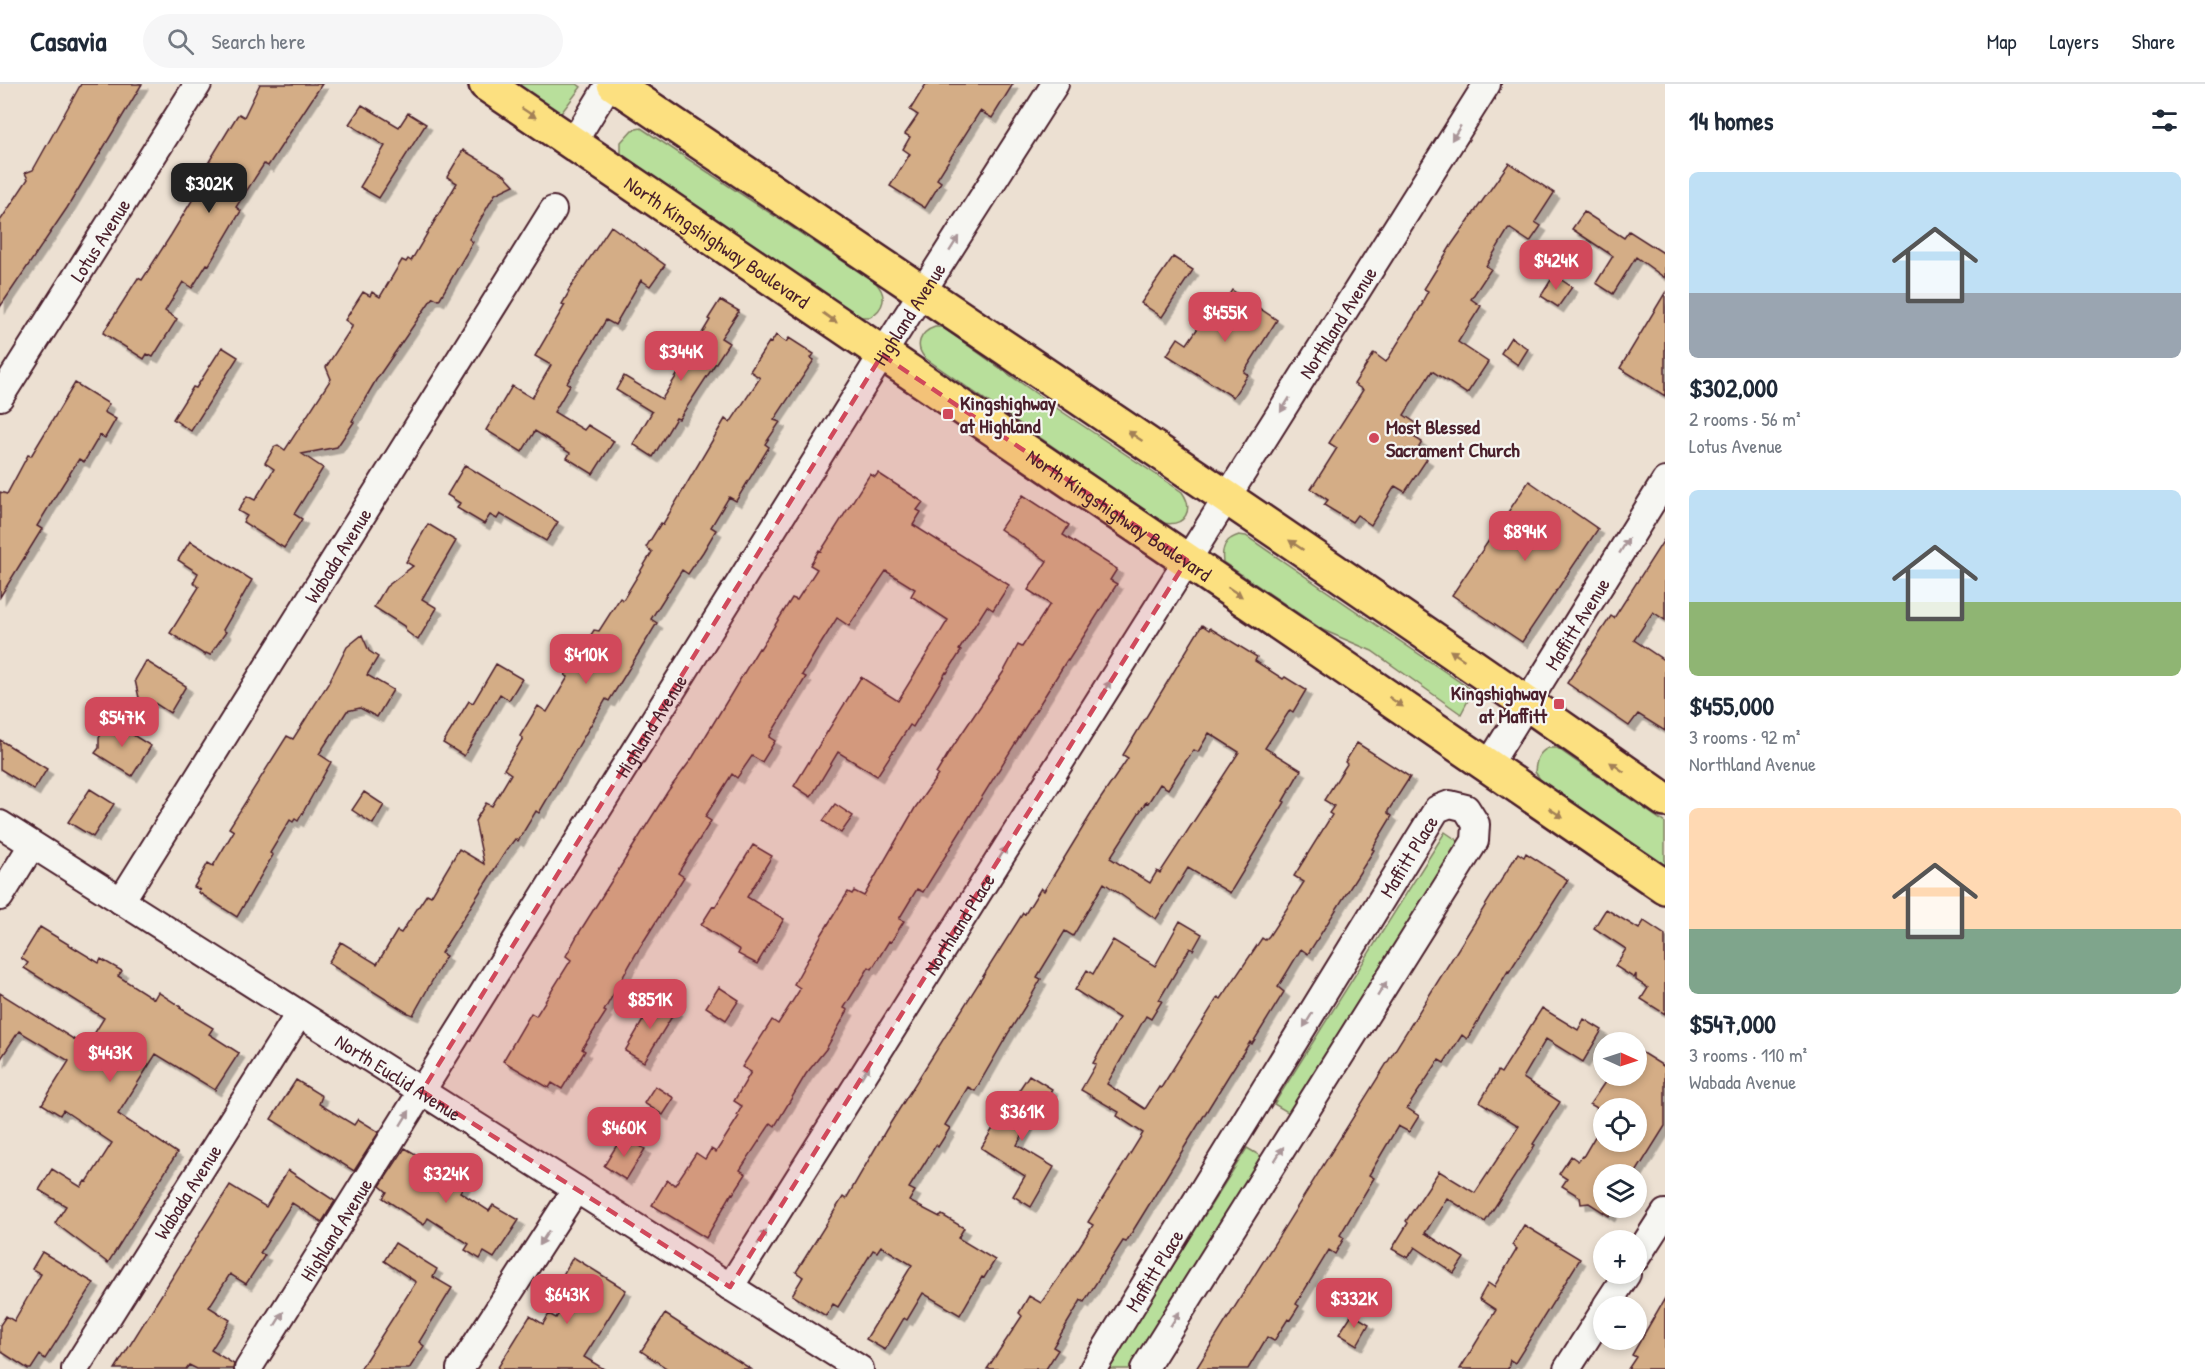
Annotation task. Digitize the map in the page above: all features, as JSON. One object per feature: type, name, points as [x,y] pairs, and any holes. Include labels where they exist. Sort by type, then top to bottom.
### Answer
[{"type":"main road","name":"North Kingshighway Boulevard","points":[[486,84],[1665,887]]},
{"type":"main road","points":[[614,84],[1226,497],[1665,800]]},
{"type":"street","name":"Lotus Avenue","points":[[0,397],[198,84]]},
{"type":"street","points":[[573,143],[609,84]]},
{"type":"street","name":"Highland Avenue","points":[[248,1369],[882,355],[1055,84]]},
{"type":"street","name":"Northland Avenue","points":[[1187,560],[1487,84]]},
{"type":"street","name":"Wabada Avenue","points":[[121,901],[553,210]]},
{"type":"street","name":"Maffitt Avenue","points":[[1488,766],[1665,481]]},
{"type":"street","name":"Northland Place","points":[[730,1287],[1187,560]]},
{"type":"street","name":"Maffitt Place","points":[[1093,1369],[1437,809],[1450,804],[1466,808],[1476,824],[1475,841],[1144,1369]]},
{"type":"street","name":"North Euclid Avenue","points":[[0,824],[730,1287],[828,1361],[860,1369]]},
{"type":"street","points":[[0,897],[32,845]]},
{"type":"street","name":"Wabada Avenue","points":[[75,1369],[299,1014]]},
{"type":"street","points":[[460,1369],[576,1189]]},
{"type":"street","points":[[1647,1241],[1665,1213]]},
{"type":"street","points":[[1567,1369],[1593,1328]]},
{"type":"highlighted area","points":[[882,355],[1187,560],[730,1287],[422,1091]]},
{"type":"green space","points":[[512,84],[577,84],[581,87],[559,116]]},
{"type":"green space","points":[[641,128],[876,283],[883,297],[879,310],[870,317],[860,317],[626,160],[621,153],[621,142],[632,130]]},
{"type":"green space","points":[[935,327],[942,327],[1055,407],[1182,492],[1186,498],[1186,515],[1177,522],[1163,523],[925,358],[920,349],[920,340],[926,332]]},
{"type":"green space","points":[[1239,535],[1246,536],[1473,691],[1461,714],[1372,651],[1323,630],[1223,562],[1225,545],[1230,539]]},
{"type":"green space","points":[[1548,748],[1557,748],[1665,823],[1665,866],[1540,779],[1535,772],[1537,760]]},
{"type":"green space","points":[[1445,832],[1461,843],[1291,1114],[1274,1104]]},
{"type":"green space","points":[[1247,1148],[1264,1158],[1132,1369],[1108,1369]]},
{"type":"building","points":[[81,84],[142,84],[67,208],[0,307],[0,221],[28,179],[25,173],[33,170]]},
{"type":"building","points":[[260,84],[322,84],[268,166],[264,164],[236,207],[241,211],[209,265],[207,264],[192,288],[183,282],[165,311],[177,319],[153,357],[147,354],[144,359],[103,333],[138,278],[142,280],[171,235],[196,194],[191,191],[237,116],[239,114],[244,117]]},
{"type":"building","points":[[926,84],[1013,84],[992,118],[980,111],[937,179],[941,182],[925,208],[890,186],[910,154],[903,149],[910,137],[905,134],[918,115],[910,110]]},
{"type":"building","points":[[362,105],[399,127],[408,113],[426,124],[379,198],[360,187],[385,146],[349,124]]},
{"type":"building","points":[[463,150],[505,175],[514,185],[495,194],[469,239],[473,242],[439,300],[433,297],[376,380],[352,421],[354,422],[337,447],[302,454],[323,468],[294,514],[302,519],[284,548],[243,522],[247,516],[238,511],[247,496],[255,500],[274,469],[265,463],[275,446],[278,445],[285,450],[331,379],[326,367],[352,327],[345,320],[363,292],[370,296],[372,292],[380,297],[402,260],[411,261],[457,183],[447,177]]},
{"type":"building","points":[[1509,163],[1554,193],[1535,222],[1541,226],[1530,242],[1509,228],[1486,266],[1491,269],[1471,299],[1481,306],[1458,342],[1488,362],[1467,394],[1432,371],[1404,415],[1416,423],[1409,434],[1422,442],[1416,452],[1427,459],[1405,492],[1395,486],[1371,525],[1357,515],[1352,522],[1324,505],[1328,500],[1311,489],[1337,448],[1329,443],[1363,390],[1354,384],[1374,353],[1386,362],[1423,303],[1428,291],[1424,289],[1452,244]]},
{"type":"building","points":[[1584,212],[1624,238],[1629,231],[1665,254],[1665,278],[1636,257],[1613,294],[1596,283],[1613,256],[1572,229]]},
{"type":"building","points":[[611,226],[665,265],[650,286],[641,280],[615,325],[606,320],[567,383],[570,385],[554,412],[584,430],[588,425],[614,441],[593,474],[567,458],[570,453],[535,431],[522,452],[486,430],[512,386],[532,398],[551,365],[535,356],[565,305],[562,304],[568,291]]},
{"type":"building","points":[[1173,257],[1193,270],[1162,317],[1141,303]]},
{"type":"building","points":[[1554,275],[1572,287],[1558,307],[1541,296]]},
{"type":"building","points":[[1232,290],[1277,320],[1244,372],[1248,375],[1233,397],[1167,355],[1178,338],[1187,344],[1219,297],[1225,301]]},
{"type":"building","points":[[1665,293],[1665,396],[1620,368]]},
{"type":"building","points":[[720,300],[739,311],[721,338],[729,343],[679,419],[676,418],[653,457],[633,444],[652,412],[616,390],[624,376],[662,399],[694,348]]},
{"type":"building","points":[[776,335],[786,342],[789,338],[814,354],[811,358],[814,360],[774,420],[780,422],[765,444],[769,447],[736,501],[729,497],[711,527],[716,530],[703,552],[688,574],[682,570],[651,619],[657,623],[609,701],[606,699],[539,813],[536,811],[518,841],[515,839],[506,851],[441,953],[446,956],[413,1015],[406,1012],[328,963],[341,942],[377,964],[397,931],[401,933],[427,894],[431,896],[459,849],[484,864],[475,821],[486,803],[492,806],[511,774],[504,769],[523,738],[520,736],[538,706],[547,712],[568,677],[565,675],[594,630],[599,631],[620,598],[623,600],[652,552],[646,547],[661,523],[663,524],[725,419],[730,423],[760,378],[750,371]]},
{"type":"building","points":[[1511,337],[1528,349],[1518,365],[1501,353]]},
{"type":"building","points":[[222,347],[238,357],[191,431],[173,419]]},
{"type":"building","points":[[75,383],[109,404],[104,412],[116,419],[105,438],[100,435],[84,462],[79,459],[37,526],[42,529],[0,597],[0,492],[7,494],[28,455],[31,456]]},
{"type":"building","points":[[465,465],[558,522],[546,541],[500,514],[497,519],[490,515],[484,524],[457,508],[460,503],[447,495]]},
{"type":"building","points":[[878,473],[923,502],[917,510],[921,512],[913,525],[1009,585],[993,610],[987,606],[913,727],[910,725],[877,776],[838,752],[811,797],[794,786],[861,677],[898,701],[948,620],[911,596],[915,589],[886,571],[849,626],[837,618],[802,675],[806,677],[769,737],[775,741],[762,762],[752,756],[737,778],[732,774],[705,817],[711,821],[678,873],[684,877],[637,952],[604,1011],[606,1012],[582,1049],[585,1051],[562,1089],[552,1083],[549,1088],[503,1061],[531,1013],[536,1016],[571,960],[566,956],[577,936],[668,791],[693,757],[759,648],[792,598],[797,600],[817,569],[810,565],[819,550],[821,551],[870,474],[875,477]]},
{"type":"building","points":[[1529,481],[1598,529],[1522,642],[1452,595]]},
{"type":"building","points":[[1023,495],[1069,525],[1063,535],[1117,569],[1110,580],[1117,584],[1067,660],[923,892],[917,889],[899,919],[904,921],[872,969],[869,967],[844,1008],[848,1010],[826,1049],[806,1074],[775,1126],[771,1123],[740,1170],[746,1174],[732,1193],[706,1238],[652,1205],[667,1180],[675,1185],[696,1153],[705,1159],[711,1149],[716,1152],[739,1116],[737,1115],[742,1106],[734,1101],[751,1072],[742,1067],[772,1020],[778,1024],[799,991],[800,988],[794,984],[822,934],[848,892],[852,894],[854,891],[864,896],[915,808],[938,775],[936,774],[948,754],[1004,671],[1018,645],[1022,647],[1050,604],[1028,590],[1047,561],[1000,529]]},
{"type":"building","points":[[428,524],[456,541],[422,599],[437,608],[418,640],[407,632],[404,626],[374,607],[386,587],[413,566],[406,562]]},
{"type":"building","points":[[1665,538],[1665,620],[1653,612],[1634,640],[1665,661],[1665,731],[1638,714],[1629,726],[1567,683],[1611,616],[1614,618]]},
{"type":"building","points":[[190,541],[252,580],[223,630],[226,632],[210,655],[206,653],[205,655],[170,633],[199,587],[193,583],[198,573],[178,560]]},
{"type":"building","points":[[1202,625],[1257,657],[1255,661],[1283,679],[1285,677],[1306,690],[1293,712],[1290,710],[1265,748],[1301,770],[1283,801],[1285,802],[1230,893],[1188,868],[1156,919],[1104,883],[1073,936],[1065,931],[1037,977],[1041,979],[975,1091],[968,1087],[945,1125],[950,1128],[938,1147],[936,1145],[909,1188],[915,1191],[909,1201],[940,1217],[942,1215],[964,1228],[958,1238],[995,1260],[984,1278],[982,1277],[960,1315],[923,1293],[907,1320],[904,1318],[885,1350],[866,1339],[912,1265],[881,1246],[877,1252],[873,1250],[838,1307],[833,1304],[826,1316],[792,1295],[803,1277],[796,1272],[843,1197],[846,1199],[886,1130],[1023,913],[1025,914],[1041,888],[1044,891],[1128,758],[1123,755]],"holes":[[[1209,733],[1239,752],[1160,873],[1157,871],[1150,883],[1110,858],[1160,784],[1168,789],[1187,759],[1194,750],[1198,752]]]},
{"type":"building","points":[[362,635],[369,651],[378,657],[367,675],[393,690],[377,717],[360,708],[347,711],[319,754],[331,762],[298,821],[290,820],[270,853],[273,855],[237,917],[198,892],[200,890],[194,887],[208,863],[213,866],[234,831],[229,828],[287,736],[293,739],[328,684],[347,647]]},
{"type":"building","points":[[146,661],[186,686],[170,713],[153,702],[147,703],[139,698],[135,680]]},
{"type":"building","points":[[496,664],[522,679],[509,700],[500,694],[464,756],[443,743],[469,701],[473,703]]},
{"type":"building","points":[[108,722],[113,725],[114,723],[151,746],[132,776],[95,753],[99,748],[99,738]]},
{"type":"building","points":[[0,740],[47,769],[34,790],[0,769]]},
{"type":"building","points":[[1357,743],[1410,777],[1388,811],[1392,816],[1372,849],[1374,850],[1308,954],[1301,949],[1278,987],[1284,992],[1252,1044],[1250,1042],[1229,1075],[1126,1242],[1123,1241],[1084,1302],[1081,1300],[1053,1347],[1058,1350],[1046,1369],[987,1369],[1022,1316],[1019,1313],[1029,1296],[1041,1303],[1069,1263],[1093,1225],[1088,1222],[1143,1133],[1117,1116],[1119,1112],[1081,1090],[1096,1064],[1093,1063],[1119,1018],[1075,990],[1087,970],[1093,974],[1113,940],[1155,966],[1180,921],[1202,934],[1193,950],[1190,948],[1159,1000],[1162,1001],[1151,1019],[1146,1016],[1107,1084],[1145,1109],[1159,1087],[1161,1088],[1218,997],[1221,999],[1262,938],[1265,940],[1269,936],[1304,882],[1294,876],[1332,815],[1329,813],[1334,806],[1324,800],[1347,764],[1345,762]]},
{"type":"building","points":[[90,789],[114,804],[93,837],[68,822]]},
{"type":"building","points":[[364,792],[384,805],[373,824],[352,810]]},
{"type":"building","points":[[835,804],[853,816],[841,833],[823,821]]},
{"type":"building","points":[[753,845],[772,856],[747,897],[784,919],[757,964],[738,954],[740,950],[701,925],[713,906],[715,907]]},
{"type":"building","points":[[1518,853],[1524,857],[1526,853],[1568,880],[1508,971],[1467,1039],[1462,1035],[1444,1063],[1439,1060],[1407,1108],[1419,1116],[1409,1132],[1398,1126],[1369,1175],[1374,1178],[1340,1235],[1344,1238],[1335,1254],[1329,1250],[1296,1304],[1299,1306],[1290,1320],[1288,1319],[1274,1341],[1267,1337],[1248,1369],[1196,1369]]},
{"type":"building","points":[[1606,909],[1639,929],[1644,921],[1665,935],[1665,1014],[1641,999],[1648,988],[1636,980],[1636,974],[1634,978],[1615,966],[1626,949],[1594,928]]},
{"type":"building","points":[[40,927],[99,963],[101,959],[122,971],[118,976],[154,999],[158,992],[213,1028],[209,1034],[239,1053],[215,1090],[156,1054],[118,1114],[177,1153],[108,1263],[55,1223],[66,1206],[39,1190],[52,1169],[81,1187],[85,1181],[87,1182],[112,1143],[63,1110],[60,1115],[42,1104],[69,1061],[19,1031],[0,1060],[0,993],[86,1047],[104,1018],[24,968],[28,963],[21,958]]},
{"type":"building","points":[[719,987],[739,1000],[726,1020],[706,1007]]},
{"type":"building","points":[[656,998],[676,1010],[644,1062],[625,1051]]},
{"type":"building","points":[[1542,1008],[1578,1030],[1584,1019],[1602,1030],[1593,1032],[1593,1045],[1583,1062],[1546,1039],[1523,1078],[1560,1102],[1485,1222],[1447,1198],[1425,1233],[1464,1258],[1454,1273],[1415,1247],[1408,1258],[1392,1249],[1408,1223],[1406,1221],[1439,1171],[1475,1193],[1519,1126],[1480,1102],[1498,1071],[1501,1073]]},
{"type":"building","points":[[1647,1056],[1665,1067],[1665,1126],[1641,1164],[1593,1164],[1593,1206],[1589,1203],[1581,1204],[1580,1197],[1562,1186],[1567,1179],[1559,1174],[1571,1156],[1578,1161],[1593,1140],[1593,1152],[1647,1152],[1647,1098],[1594,1098],[1602,1086],[1647,1086]]},
{"type":"building","points":[[1029,1075],[1052,1089],[1039,1110],[1037,1109],[1017,1145],[1054,1167],[1031,1207],[1013,1196],[1025,1176],[981,1148],[995,1125],[1002,1129],[1020,1098],[1015,1096]]},
{"type":"building","points":[[296,1080],[322,1096],[319,1104],[354,1125],[358,1119],[379,1132],[354,1171],[271,1119]]},
{"type":"building","points":[[655,1086],[674,1098],[663,1115],[644,1103]]},
{"type":"building","points":[[623,1135],[645,1149],[626,1180],[604,1166]]},
{"type":"building","points":[[405,1148],[465,1183],[460,1192],[489,1211],[493,1205],[519,1220],[494,1258],[484,1252],[480,1259],[465,1250],[469,1244],[428,1218],[424,1225],[383,1198],[387,1192],[380,1186]]},
{"type":"building","points":[[288,1170],[335,1201],[322,1222],[292,1203],[260,1253],[265,1255],[246,1284],[230,1274],[209,1307],[230,1320],[211,1350],[234,1364],[233,1369],[197,1369],[189,1365],[186,1369],[115,1369],[230,1185],[266,1207]]},
{"type":"building","points":[[1524,1225],[1580,1259],[1515,1363],[1510,1360],[1508,1369],[1460,1369],[1496,1310],[1479,1299],[1488,1283],[1494,1287],[1517,1249],[1512,1245]]},
{"type":"building","points":[[395,1243],[437,1269],[433,1277],[452,1288],[419,1342],[424,1346],[409,1369],[360,1369],[416,1282],[384,1261]]},
{"type":"building","points":[[42,1252],[94,1283],[45,1359],[40,1355],[31,1369],[28,1369],[0,1351],[0,1325],[6,1316],[14,1321],[41,1274],[32,1269]]},
{"type":"building","points":[[573,1257],[626,1290],[584,1357],[604,1369],[497,1369],[530,1316],[543,1324],[549,1314],[556,1318],[574,1289],[560,1280]]},
{"type":"building","points":[[1665,1298],[1665,1369],[1628,1369],[1636,1357],[1632,1355],[1635,1350],[1647,1350],[1647,1329]]},
{"type":"building","points":[[665,1314],[751,1369],[668,1369],[641,1351]]},
{"type":"building","points":[[1352,1314],[1369,1324],[1357,1345],[1339,1334]]},
{"type":"place","name":"Kingshighway at Highland","points":[[948,414]]},
{"type":"place","name":"Most Blessed Sacrament Church","points":[[1374,438]]},
{"type":"place","name":"Kingshighway at Maffitt","points":[[1559,704]]}]
